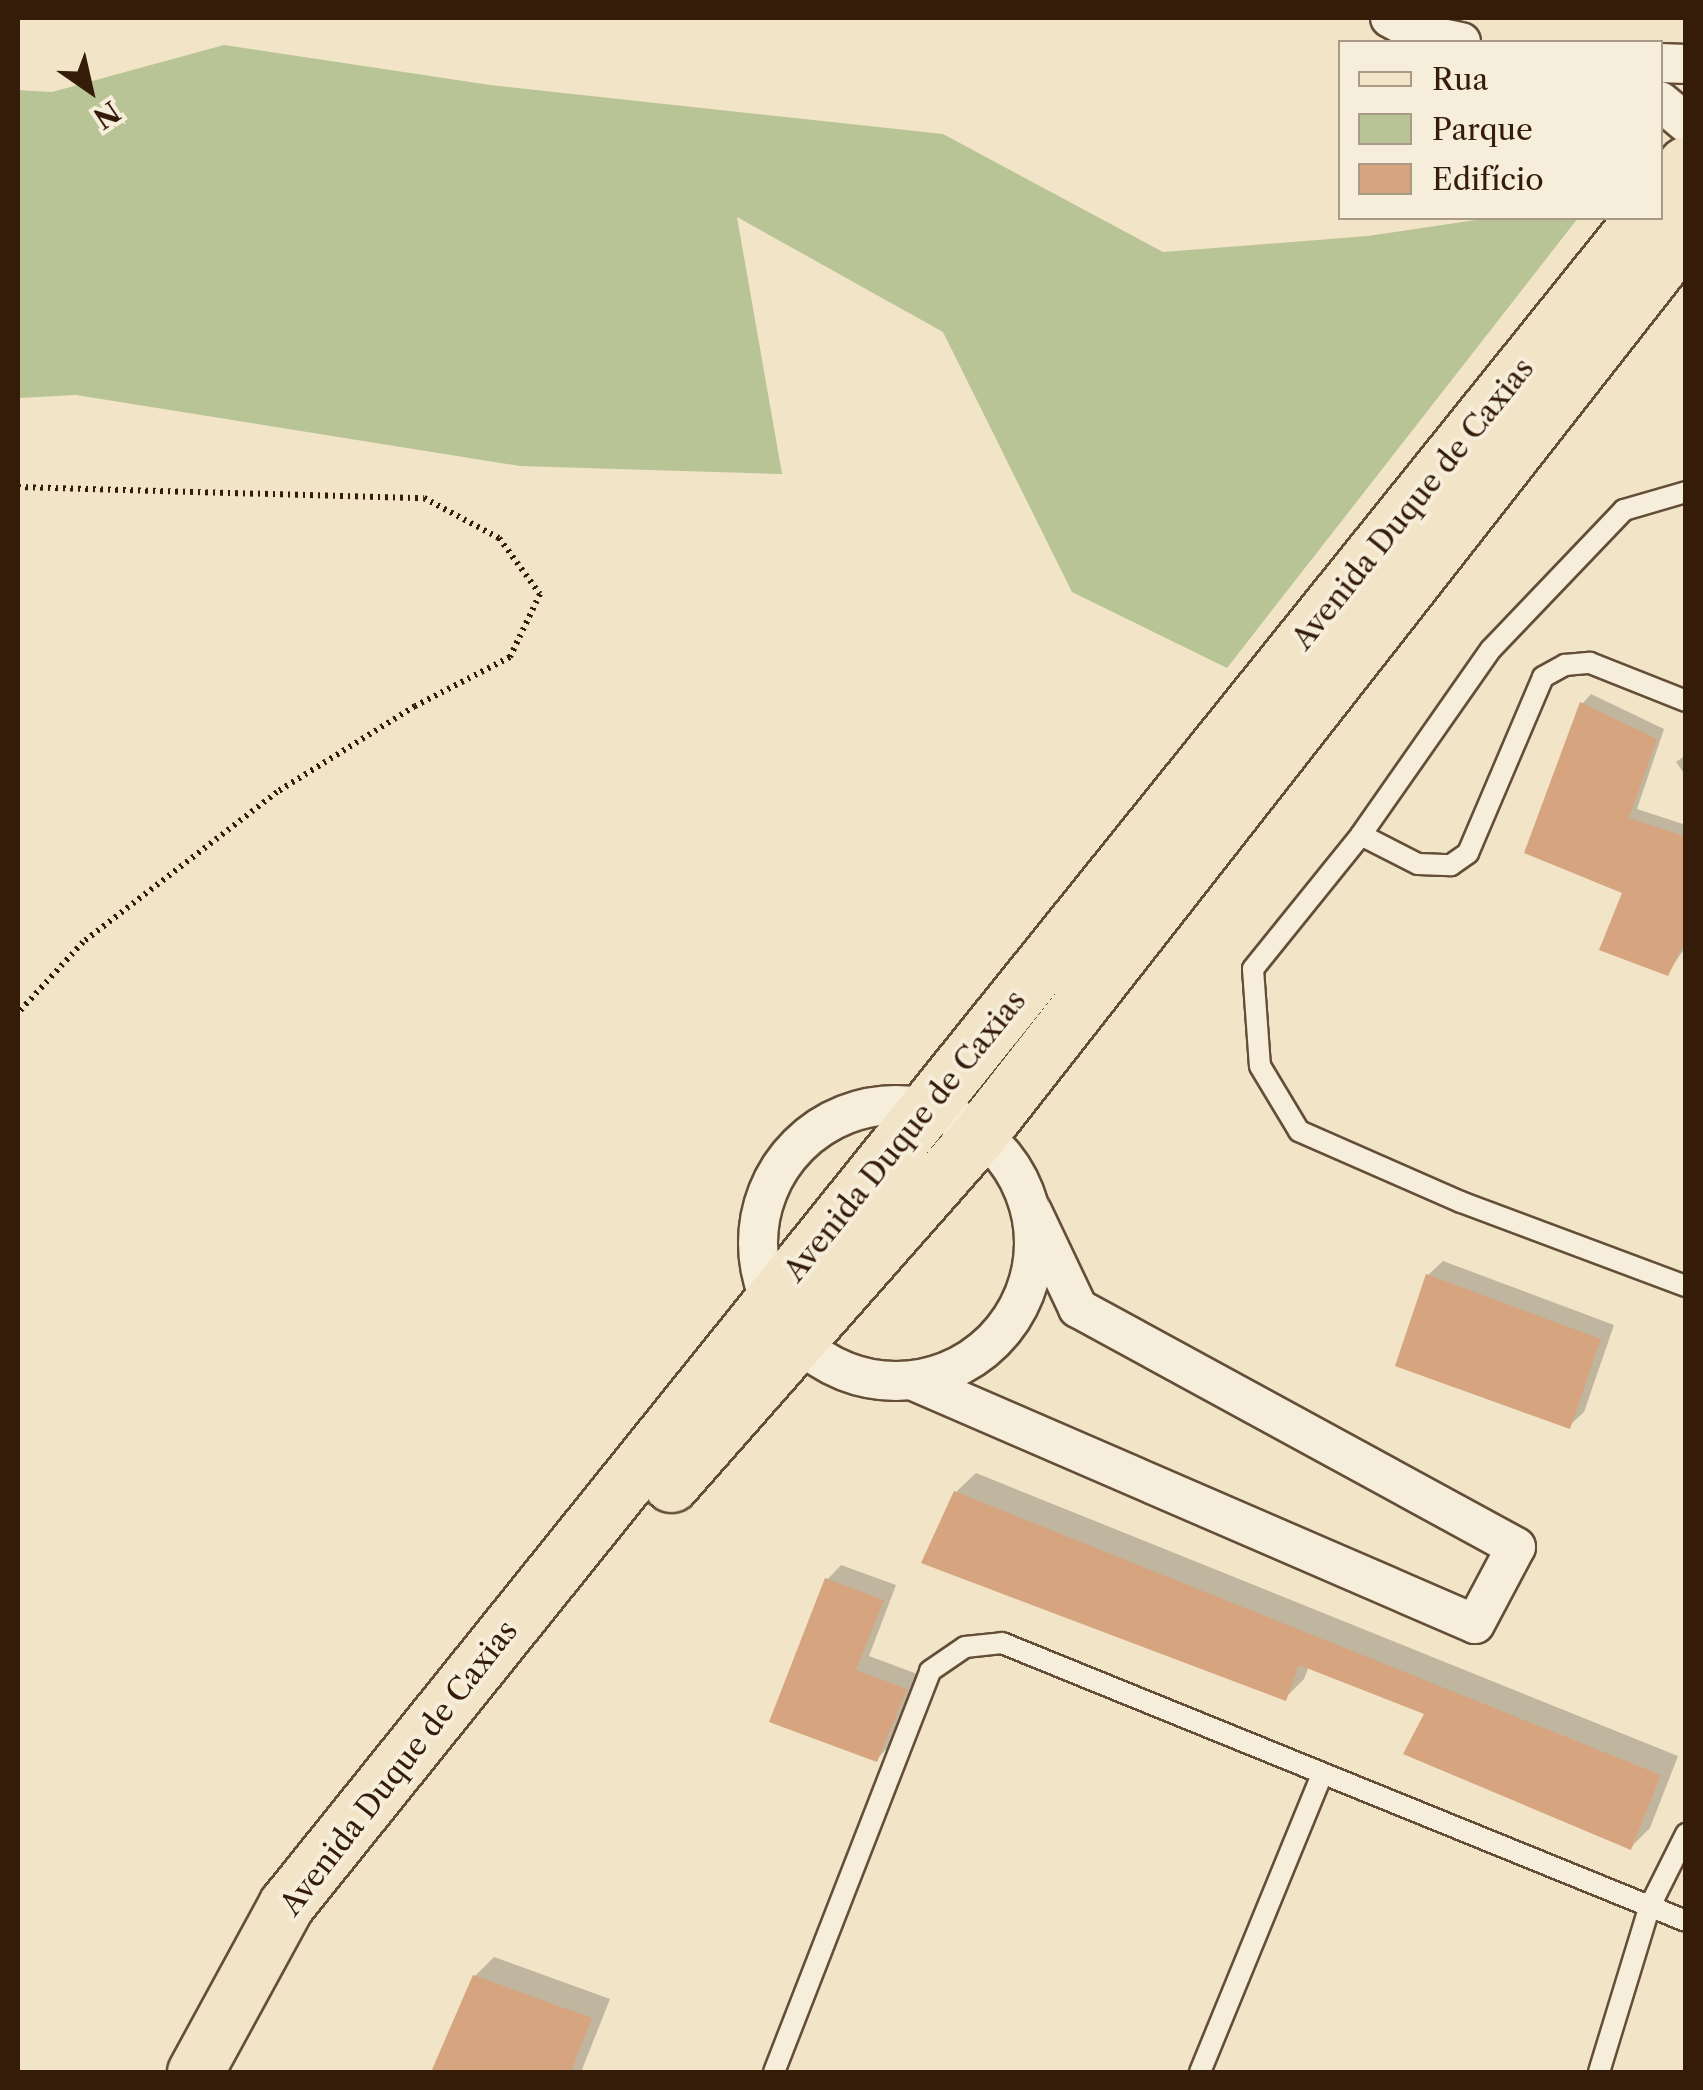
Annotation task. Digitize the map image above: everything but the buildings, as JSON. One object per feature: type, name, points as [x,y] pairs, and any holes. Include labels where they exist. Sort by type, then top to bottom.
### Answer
[{"type":"main road","points":[[1663,192],[1686,164]]},
{"type":"main road","name":"Avenida Duque de Caxias","points":[[223,2072],[304,1918],[433,1752],[784,1323],[928,1108],[1641,220]]},
{"type":"main road","name":"Avenida Duque de Caxias","points":[[195,2072],[286,1905],[784,1323],[981,1132],[1686,232]]},
{"type":"street","points":[[1390,18],[1418,33],[1451,40]]},
{"type":"street","points":[[1663,104],[1686,123]]},
{"type":"street","points":[[889,1104],[928,1108],[981,1132],[1014,1167],[1078,1308],[1516,1547],[1475,1624],[914,1381],[858,1376],[831,1367],[784,1323],[758,1267],[757,1228],[768,1190],[787,1157],[816,1130],[850,1112],[889,1104]]},
{"type":"street","points":[[914,1381],[958,1368],[996,1340],[1022,1302],[1035,1258],[1032,1212]]},
{"type":"lane","points":[[1686,492],[1624,510],[1504,635],[1361,834],[1253,969],[1260,1066],[1299,1132],[1461,1202],[1686,1286]]},
{"type":"lane","points":[[1361,834],[1418,864],[1450,865],[1468,852],[1544,678],[1564,666],[1590,663],[1686,701]]},
{"type":"lane","points":[[774,2072],[930,1671],[966,1646],[1002,1643],[1686,1922]]},
{"type":"lane","points":[[1200,2072],[1322,1774]]},
{"type":"lane","points":[[1599,2072],[1649,1908],[1686,1834]]},
{"type":"path","points":[[18,487],[424,498],[499,538],[540,594],[510,657],[416,706],[277,792],[82,942],[18,1013]]},
{"type":"green space","points":[[224,45],[490,85],[943,134],[1163,252],[1368,236],[1476,220],[1576,220],[1227,668],[1072,592],[943,332],[737,217],[782,474],[520,466],[76,395],[18,398],[18,90],[52,92]]}]
